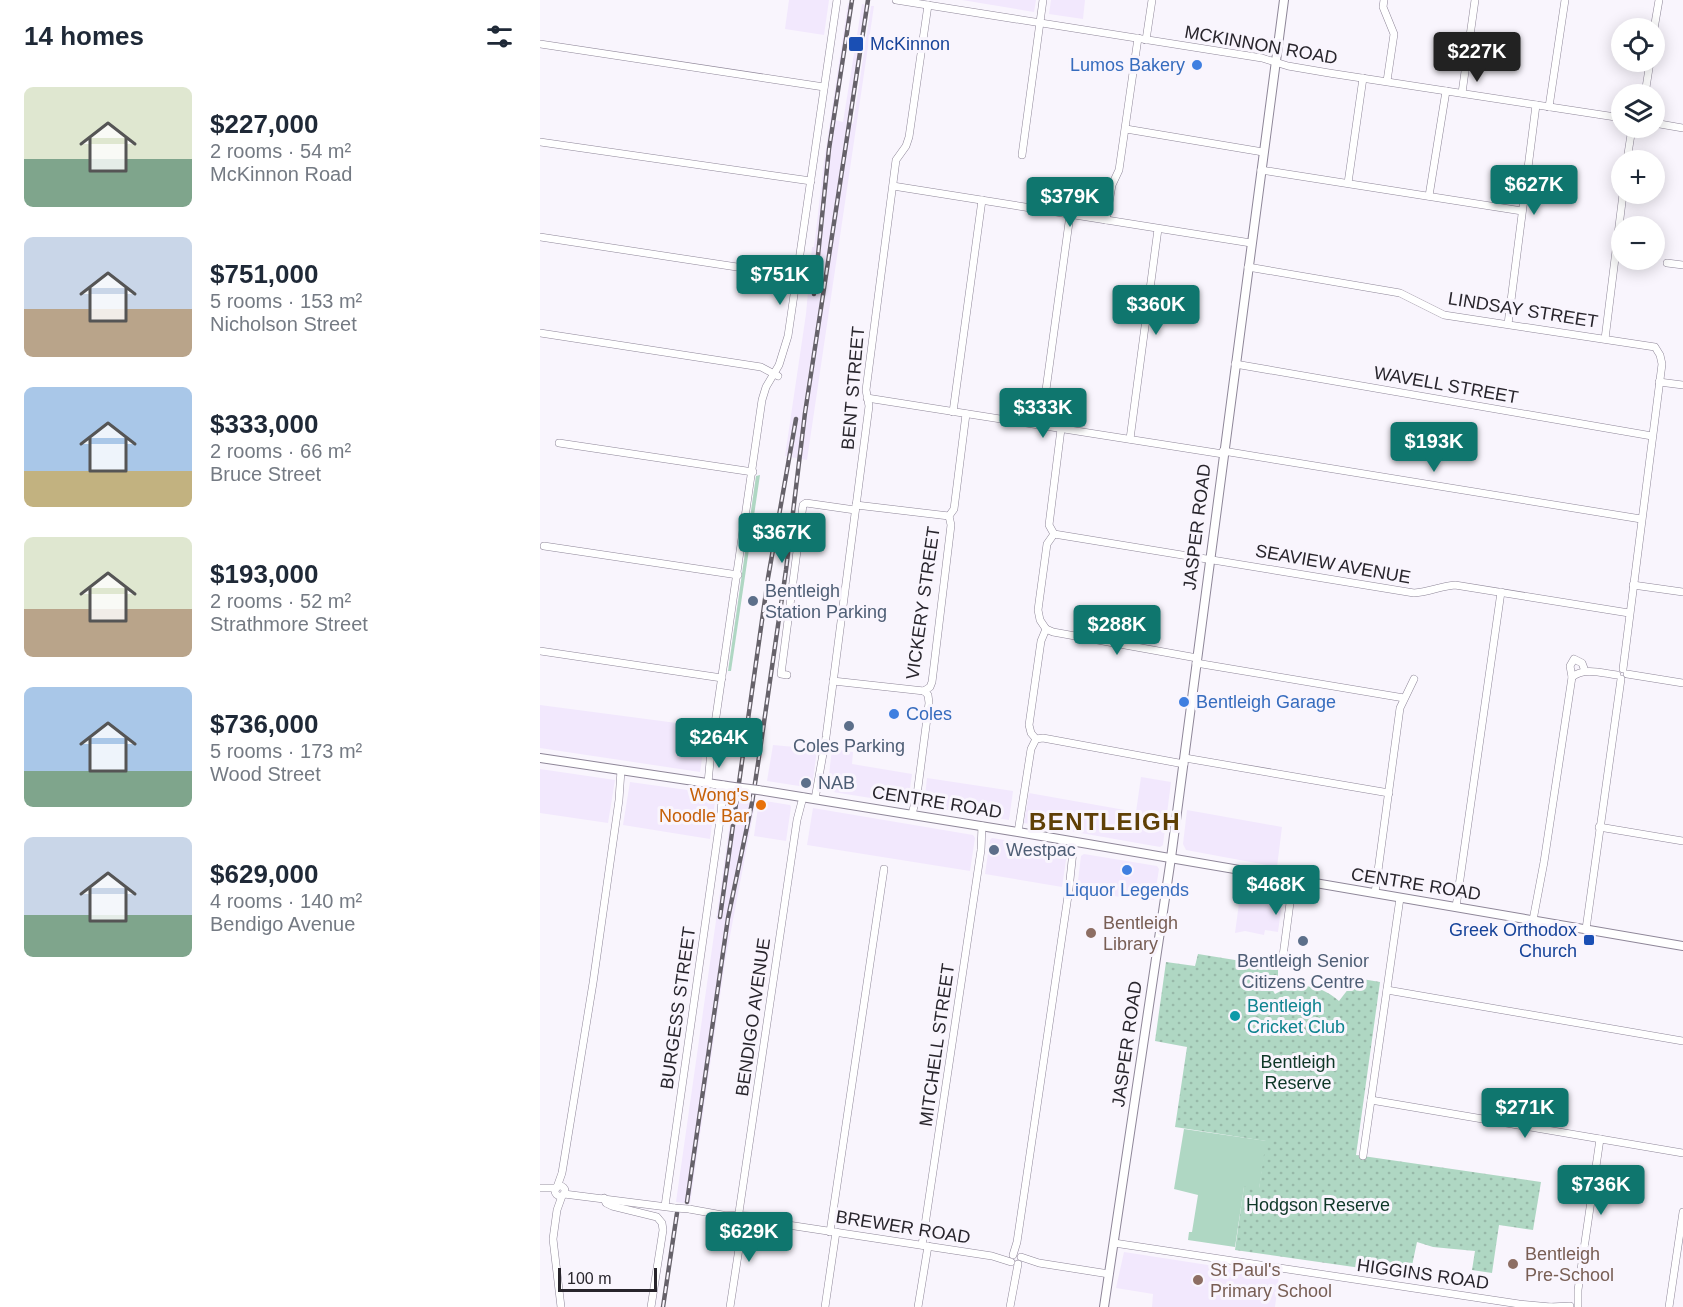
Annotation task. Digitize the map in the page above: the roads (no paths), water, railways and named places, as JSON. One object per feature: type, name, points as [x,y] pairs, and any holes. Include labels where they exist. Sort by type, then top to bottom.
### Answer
[{"type":"main road","name":"JASPER ROAD","points":[[1104,1307],[1171,858],[1284,0]]},
{"type":"main road","name":"CENTRE ROAD","points":[[540,758],[984,826],[1683,946]]},
{"type":"street","points":[[706,782],[762,409],[776,375],[785,363],[837,0]]},
{"type":"street","name":"MCKINNON ROAD","points":[[896,0],[933,4],[1276,61],[1288,66],[1611,116]]},
{"type":"street","points":[[1022,155],[1043,0]]},
{"type":"street","points":[[1146,40],[1152,0]]},
{"type":"street","points":[[1384,0],[1383,7],[1394,34],[1387,81]]},
{"type":"street","points":[[1462,93],[1475,0]]},
{"type":"street","points":[[1549,107],[1565,0]]},
{"type":"street","points":[[1656,18],[1659,0]]},
{"type":"street","name":"BENT STREET","points":[[818,799],[856,508],[868,406],[866,390],[892,186],[897,158],[906,146],[909,137],[933,4]]},
{"type":"street","points":[[1107,220],[1112,185],[1119,170],[1126,129],[1138,38]]},
{"type":"street","points":[[540,44],[824,87]]},
{"type":"street","points":[[1348,183],[1363,78]]},
{"type":"street","points":[[1429,196],[1446,91]]},
{"type":"street","points":[[1508,324],[1536,105]]},
{"type":"street","points":[[1665,125],[1683,128]]},
{"type":"street","points":[[1126,129],[1263,152]]},
{"type":"street","points":[[540,142],[811,181]]},
{"type":"street","points":[[1261,170],[1522,211]]},
{"type":"street","points":[[892,186],[1251,243]]},
{"type":"street","points":[[953,412],[982,200]]},
{"type":"street","points":[[1605,339],[1622,204]]},
{"type":"street","points":[[1041,426],[1070,215]]},
{"type":"street","points":[[1130,439],[1158,229]]},
{"type":"street","points":[[540,237],[796,276]]},
{"type":"street","points":[[1667,263],[1683,265]]},
{"type":"street","name":"LINDSAY STREET","points":[[1248,267],[1400,293],[1444,315],[1655,347],[1662,364],[1659,382]]},
{"type":"street","points":[[540,333],[761,367],[776,375]]},
{"type":"street","name":"WAVELL STREET","points":[[1235,363],[1652,436]]},
{"type":"street","points":[[1586,929],[1622,674],[1659,382],[1683,385]]},
{"type":"street","points":[[867,398],[1641,519]]},
{"type":"street","name":"VICKERY STREET","points":[[914,815],[929,703],[928,695],[924,691],[930,687],[932,682],[951,525],[949,516],[954,509],[966,414]]},
{"type":"street","points":[[1061,429],[1050,523],[1050,530],[1054,534],[1047,544],[1038,610],[1040,620],[1046,629],[1196,660],[1404,698]]},
{"type":"street","points":[[559,443],[753,472]]},
{"type":"street","points":[[786,675],[781,674],[803,505],[806,503],[949,516]]},
{"type":"street","name":"SEAVIEW AVENUE","points":[[1054,534],[1414,593],[1430,592],[1444,586],[1455,585],[1629,613]]},
{"type":"street","points":[[544,546],[738,575]]},
{"type":"street","points":[[1633,585],[1683,592]]},
{"type":"street","points":[[1456,907],[1501,592]]},
{"type":"street","points":[[1036,739],[1029,725],[1041,641],[1046,629]]},
{"type":"street","points":[[540,651],[722,678]]},
{"type":"street","points":[[1572,676],[1570,666],[1574,659],[1582,663],[1585,671]]},
{"type":"street","points":[[1533,920],[1545,862],[1569,684],[1572,676],[1578,671],[1585,671],[1683,683]]},
{"type":"street","points":[[1375,893],[1401,708],[1414,679]]},
{"type":"street","points":[[833,681],[924,691]]},
{"type":"street","points":[[1036,739],[1043,738],[1389,793]]},
{"type":"street","points":[[1018,832],[1031,749],[1036,739]]},
{"type":"street","points":[[561,1307],[553,1239],[624,770]]},
{"type":"street","name":"BURGESS STREET","points":[[665,1206],[721,813],[728,786]]},
{"type":"street","name":"BENDIGO AVENUE","points":[[730,1307],[801,797]]},
{"type":"street","name":"MITCHELL STREET","points":[[918,1307],[984,826]]},
{"type":"street","points":[[1599,827],[1683,842]]},
{"type":"street","points":[[1010,1307],[1017,1242],[1076,842]]},
{"type":"street","points":[[825,1307],[833,1232],[884,869]]},
{"type":"street","points":[[1283,956],[1293,880]]},
{"type":"street","points":[[1363,1156],[1400,898]]},
{"type":"street","points":[[1387,990],[1683,1041]]},
{"type":"street","points":[[1371,1100],[1683,1153]]},
{"type":"street","points":[[1576,1306],[1600,1139]]},
{"type":"street","name":"BREWER ROAD","points":[[540,1188],[689,1209],[765,1224],[775,1223],[1109,1274]]},
{"type":"street","points":[[604,1198],[606,1203],[612,1206],[657,1217],[662,1224],[651,1307]]},
{"type":"street","points":[[1669,1307],[1683,1212]]},
{"type":"street","name":"HIGGINS ROAD","points":[[1114,1243],[1519,1304],[1551,1307],[1576,1306]]},
{"type":"railway","points":[[814,294],[829,149],[852,0]]},
{"type":"railway","points":[[687,1202],[728,918],[752,803],[759,757],[786,570],[805,413],[868,0]]},
{"type":"railway","points":[[720,917],[768,578],[796,419]]},
{"type":"railway","points":[[663,1307],[677,1213]]},
{"type":"place","name":"McKinnon","points":[[856,44]]},
{"type":"place","name":"Lumos Bakery","points":[[1197,65]]},
{"type":"place","name":"Bentleigh Station Parking","points":[[753,601]]},
{"type":"place","name":"Bentleigh Garage","points":[[1184,702]]},
{"type":"place","name":"Coles","points":[[894,714]]},
{"type":"place","name":"Coles Parking","points":[[849,726]]},
{"type":"place","name":"NAB","points":[[806,783]]},
{"type":"place","name":"Wong's Noodle Bar","points":[[761,805]]},
{"type":"place","name":"Westpac","points":[[994,850]]},
{"type":"place","name":"Liquor Legends","points":[[1127,870]]},
{"type":"place","name":"Bentleigh Library","points":[[1091,933]]},
{"type":"place","name":"Greek Orthodox Church","points":[[1589,940]]},
{"type":"place","name":"Bentleigh Senior Citizens Centre","points":[[1303,941]]},
{"type":"place","name":"Bentleigh Cricket Club","points":[[1235,1016]]},
{"type":"place","name":"Bentleigh Pre-School","points":[[1513,1264]]},
{"type":"place","name":"St Paul's Primary School","points":[[1198,1280]]},
{"type":"district","name":"BENTLEIGH","points":[[1105,822]]},
{"type":"park label","name":"Bentleigh Reserve","points":[[1298,1072]]},
{"type":"park label","name":"Hodgson Reserve","points":[[1318,1205]]}]
